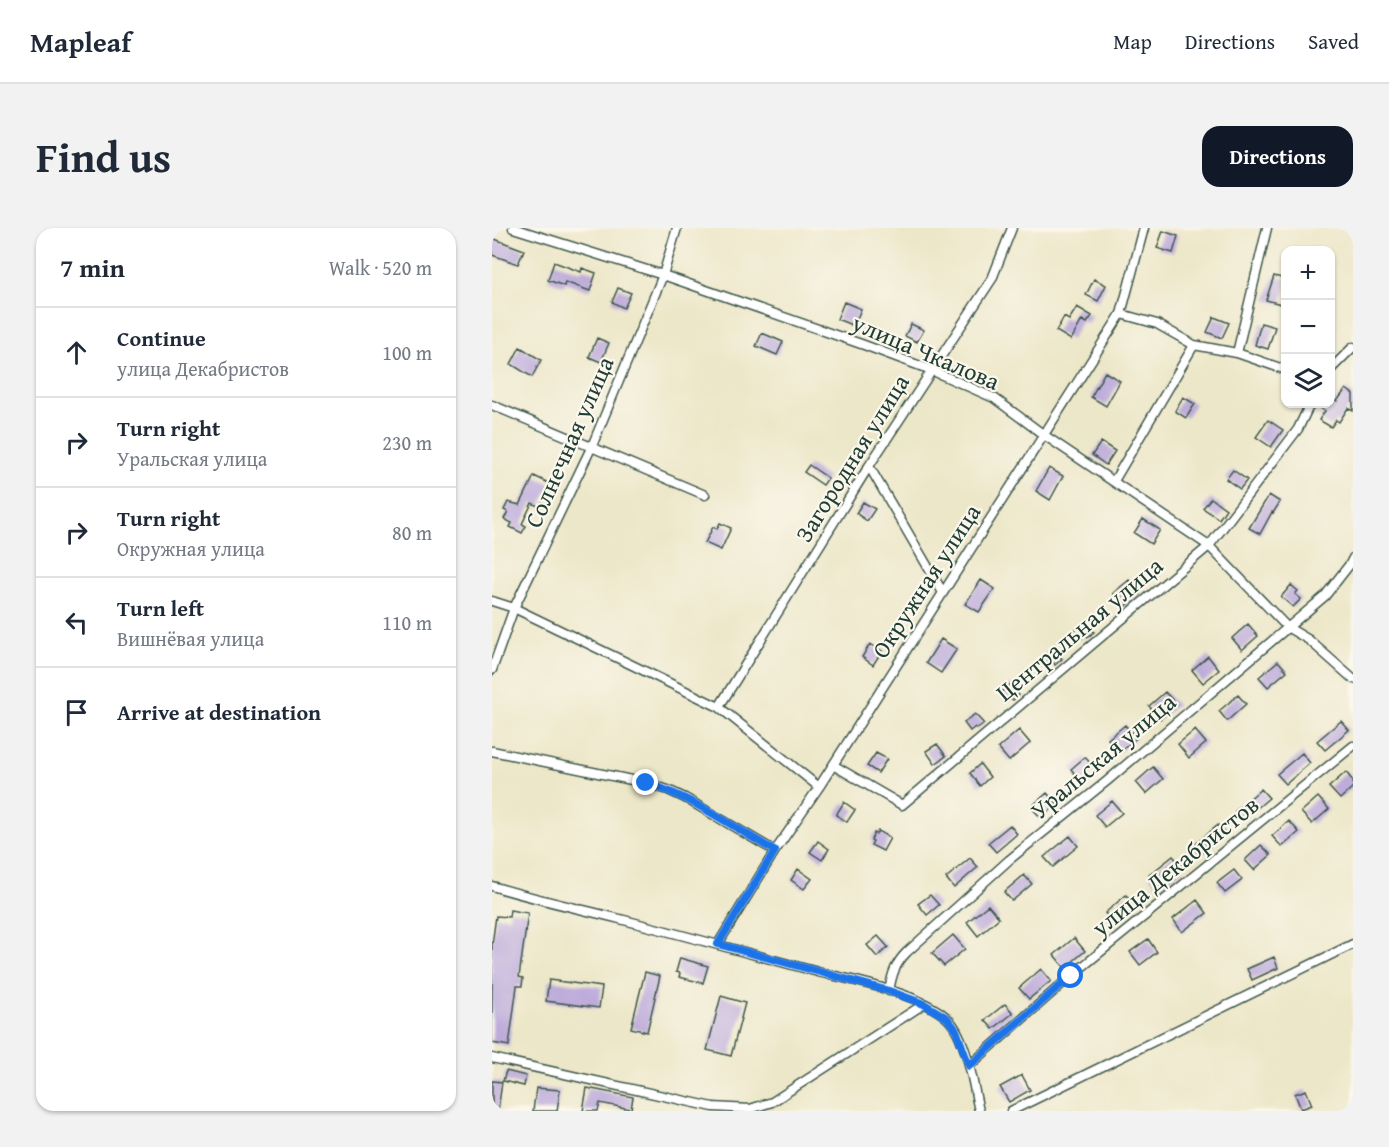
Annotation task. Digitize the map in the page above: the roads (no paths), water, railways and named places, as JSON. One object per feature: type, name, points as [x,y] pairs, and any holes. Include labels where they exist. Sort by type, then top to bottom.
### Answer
[{"type":"street","name":"улица Чкалова","points":[[513,228],[663,275],[931,370],[994,398],[1044,435],[1209,546],[1287,627],[1310,640],[1353,679]]},
{"type":"street","name":"Солнечная улица","points":[[492,670],[514,608],[592,446],[663,275],[677,228]]},
{"type":"street","name":"Загородная улица","points":[[719,707],[868,466],[992,279],[1012,228]]},
{"type":"street","name":"Окружная улица","points":[[718,944],[775,851],[819,787],[942,591],[1121,314],[1144,228]]},
{"type":"street","points":[[1237,353],[1267,228]]},
{"type":"street","points":[[1121,314],[1157,324],[1194,345],[1237,353],[1281,368]]},
{"type":"street","points":[[1114,481],[1194,345]]},
{"type":"street","points":[[1335,365],[1353,347]]},
{"type":"street","points":[[492,405],[705,495]]},
{"type":"street","name":"Центральная улица","points":[[833,765],[902,804],[1209,546],[1298,429],[1308,408]]},
{"type":"street","points":[[868,466],[942,591]]},
{"type":"street","name":"Уральская улица","points":[[889,991],[897,963],[926,935],[1009,860],[1107,781],[1325,596],[1353,558]]},
{"type":"street","points":[[492,601],[514,608],[719,707],[819,787]]},
{"type":"street","name":"улица Декабристов","points":[[969,1066],[1071,976],[1353,746]]},
{"type":"street","points":[[492,752],[646,783],[668,790],[775,851]]},
{"type":"street","points":[[492,886],[531,898],[718,944],[889,991],[924,1004],[947,1018],[956,1030],[969,1066],[979,1111]]},
{"type":"street","points":[[1011,1111],[1353,944]]},
{"type":"street","points":[[492,1058],[713,1107],[750,1109],[772,1102],[924,1004]]}]
